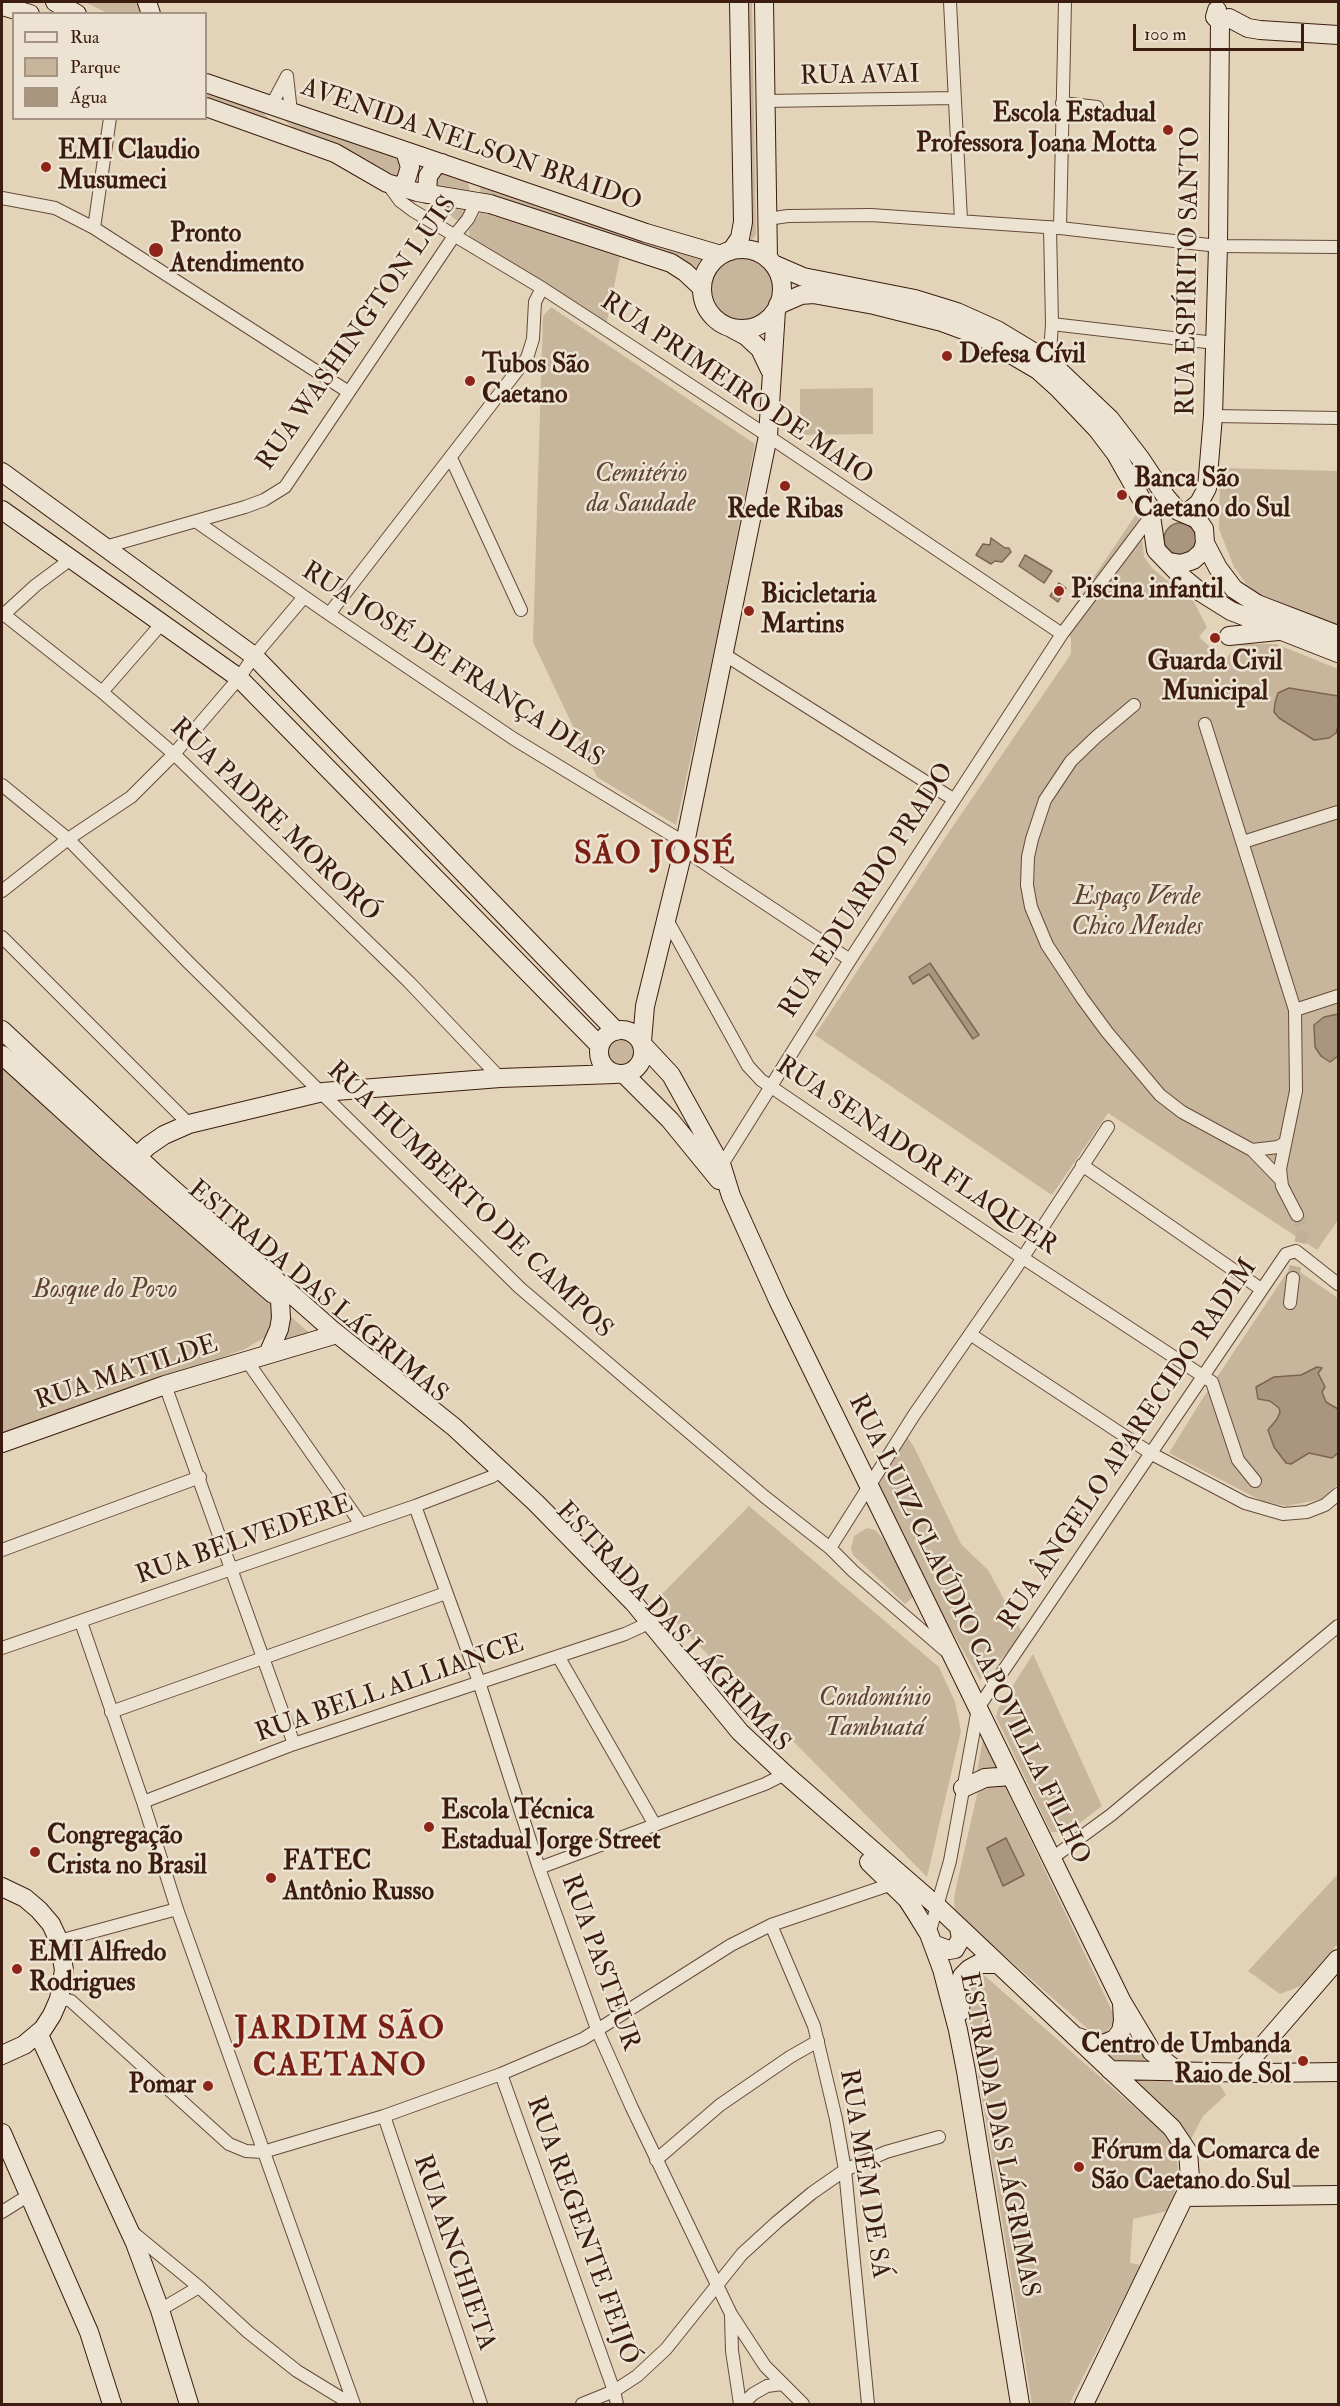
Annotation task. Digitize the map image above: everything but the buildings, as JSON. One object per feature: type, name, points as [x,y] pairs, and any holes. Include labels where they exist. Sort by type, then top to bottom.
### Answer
[{"type":"street","points":[[53,2],[73,12]]},
{"type":"street","points":[[739,2],[743,222],[740,238],[726,253],[711,264],[704,275],[702,288],[709,312],[718,321],[747,336],[760,349],[771,374]]},
{"type":"street","points":[[131,1161],[164,1135],[189,1124],[323,1092],[500,1078],[620,1074],[635,1070],[641,1063],[645,1006],[684,846],[768,436],[777,308],[782,284],[771,261],[767,219],[764,2]]},
{"type":"street","points":[[950,2],[961,220]]},
{"type":"street","points":[[726,253],[741,249],[753,250],[803,277],[915,299],[957,312],[997,330],[1049,370],[1110,419],[1166,497],[1183,512],[1197,519],[1204,530],[1205,543],[1202,552],[1193,560],[1181,564],[1162,558],[1156,550],[1152,524],[1116,454],[1049,370],[1065,2]]},
{"type":"street","points":[[2,6],[23,12]]},
{"type":"street","points":[[1221,10],[1238,24],[1260,30],[1338,34]]},
{"type":"street","name":"RUA ESPÍRITO SANTO","points":[[1183,512],[1199,503],[1207,488],[1213,416],[1221,10]]},
{"type":"street","points":[[288,136],[271,106],[287,76],[291,112]]},
{"type":"street","name":"AVENIDA NELSON BRAIDO","points":[[207,83],[646,233],[726,253]]},
{"type":"street","name":"RUA AVAI","points":[[765,101],[956,98]]},
{"type":"street","points":[[1062,103],[1096,107]]},
{"type":"street","name":"AVENIDA NELSON BRAIDO","points":[[207,106],[335,153],[393,185],[428,194],[477,201],[506,209],[671,263],[702,288]]},
{"type":"street","points":[[94,228],[110,120]]},
{"type":"street","points":[[393,185],[406,180],[410,168],[405,151]]},
{"type":"street","points":[[428,194],[428,176],[436,165],[442,163]]},
{"type":"street","points":[[468,172],[476,184],[477,201]]},
{"type":"street","name":"RUA PRIMEIRO DE MAIO","points":[[393,185],[392,193],[406,205],[542,288],[768,436],[1062,634]]},
{"type":"street","points":[[2,198],[55,208],[94,228],[348,392]]},
{"type":"street","name":"RUA WASHINGTON LUIS","points":[[105,548],[264,500],[285,487],[454,236],[468,219],[477,201]]},
{"type":"street","points":[[767,219],[788,216],[871,215],[1055,228],[1218,246],[1338,247]]},
{"type":"street","points":[[328,614],[527,358],[533,339],[535,302],[542,288]]},
{"type":"street","points":[[729,326],[742,328],[755,326],[767,320],[777,308],[801,295],[813,294],[874,305],[942,322],[980,336],[1038,370],[1049,370]]},
{"type":"street","points":[[1052,324],[1215,343]]},
{"type":"street","points":[[1213,416],[1338,418]]},
{"type":"street","points":[[451,458],[521,610]]},
{"type":"street","points":[[2,472],[254,656],[619,1031],[633,1033],[643,1044]]},
{"type":"street","points":[[2,510],[239,678],[599,1048],[602,1064],[620,1074]]},
{"type":"street","points":[[1152,524],[1183,512]]},
{"type":"street","name":"RUA JOSÉ DE FRANÇA DIAS","points":[[197,522],[328,614],[514,739],[684,846],[850,960]]},
{"type":"street","name":"RUA EDUARDO PRADO","points":[[719,1171],[850,960],[1062,634],[1152,524]]},
{"type":"street","points":[[1205,543],[1227,582],[1244,597],[1338,635]]},
{"type":"street","points":[[2,614],[71,559]]},
{"type":"street","points":[[1170,562],[1182,577],[1217,603],[1242,616],[1338,652]]},
{"type":"street","points":[[2,891],[68,839],[131,797],[174,754],[304,597]]},
{"type":"street","name":"RUA PADRE MORORÓ","points":[[2,614],[102,692],[174,754],[409,982],[500,1078]]},
{"type":"street","points":[[102,692],[163,622]]},
{"type":"street","points":[[1229,636],[1281,631]]},
{"type":"street","points":[[722,652],[953,799]]},
{"type":"street","points":[[1134,705],[1095,737],[1071,761],[1045,800],[1028,857],[1027,885],[1031,907],[1047,945],[1082,998],[1107,1032],[1160,1095],[1201,1124],[1252,1149],[1281,1180],[1297,1215]]},
{"type":"street","points":[[1205,724],[1295,1010],[1296,1091],[1294,1110],[1280,1169],[1281,1180]]},
{"type":"street","name":"RUA HUMBERTO DE CAMPOS","points":[[2,785],[68,839],[189,962],[520,1288],[765,1497],[830,1548],[853,1571],[950,1654]]},
{"type":"street","points":[[1243,842],[1338,812]]},
{"type":"street","name":"RUA SENADOR FLAQUER","points":[[665,917],[748,1066],[770,1088],[1204,1376]]},
{"type":"street","points":[[2,937],[189,1124]]},
{"type":"street","points":[[1295,1010],[1338,996]]},
{"type":"street","points":[[550,1077],[576,1070],[599,1048],[604,1037],[632,1022],[645,1006]]},
{"type":"street","name":"ESTRADA DAS LÁGRIMAS","points":[[2,1030],[131,1161],[280,1300],[454,1427],[496,1474],[578,1544],[646,1625],[728,1732],[938,1907],[1182,2140],[1188,2152],[1190,2166],[1190,2178],[1185,2197],[1084,2404]]},
{"type":"street","name":"RUA LUIZ CLAÚDIO CAPOVILLA FILHO","points":[[643,1044],[671,1075],[702,1128],[719,1171],[778,1300],[1122,2001],[1152,2052],[1179,2072]]},
{"type":"street","name":"ESTRADA DAS LÁGRIMAS","points":[[2,1055],[131,1161],[330,1336]]},
{"type":"street","name":"RUA LUIZ CLAÚDIO CAPOVILLA FILHO","points":[[620,1074],[637,1084],[687,1140],[719,1171]]},
{"type":"street","points":[[830,1548],[914,1416],[1023,1258],[1108,1127]]},
{"type":"street","points":[[687,1140],[702,1128]]},
{"type":"street","points":[[1252,1149],[1278,1147],[1285,1143]]},
{"type":"street","points":[[1082,1165],[1261,1289]]},
{"type":"street","name":"RUA ÂNGELO APARECIDO RADIM","points":[[931,1939],[950,1861],[978,1708],[1286,1254],[1296,1251],[1338,1284]]},
{"type":"street","points":[[1290,1303],[1293,1278]]},
{"type":"street","points":[[268,1354],[279,1329],[280,1300]]},
{"type":"street","points":[[970,1334],[1152,1454],[1245,1503],[1283,1514],[1316,1509],[1338,1494]]},
{"type":"street","name":"RUA MATILDE","points":[[2,1443],[165,1385],[330,1336]]},
{"type":"street","points":[[247,1361],[361,1524]]},
{"type":"street","points":[[1204,1376],[1212,1382],[1238,1461],[1255,1480]]},
{"type":"street","points":[[165,1385],[200,1477],[294,1744]]},
{"type":"street","name":"RUA BELVEDERE","points":[[2,1648],[415,1506],[496,1474]]},
{"type":"street","points":[[2,1550],[200,1477]]},
{"type":"street","name":"RUA PASTEUR","points":[[415,1506],[479,1682],[539,1868],[598,2032],[656,2160],[731,2314],[765,2366],[803,2404]]},
{"type":"street","points":[[111,1712],[446,1593]]},
{"type":"street","points":[[81,1622],[177,1909],[353,2404]]},
{"type":"street","name":"RUA BELL ALLIANCE","points":[[143,1802],[294,1744],[646,1625]]},
{"type":"street","points":[[1051,1859],[1111,1815],[1338,1626]]},
{"type":"street","points":[[558,1656],[655,1825]]},
{"type":"street","points":[[963,1788],[986,1778],[1011,1776]]},
{"type":"street","points":[[539,1868],[781,1777]]},
{"type":"street","name":"ESTRADA DAS LÁGRIMAS","points":[[781,1777],[909,1902],[931,1939],[958,2030],[1020,2404]]},
{"type":"street","points":[[60,1998],[71,2001],[229,2144],[246,2151],[262,2152],[384,2116],[501,2074],[598,2032],[704,1962],[771,1925],[892,1884]]},
{"type":"street","points":[[2,1887],[25,1898],[51,1924],[59,1941],[64,1970],[60,1998],[52,2015],[38,2033],[24,2045],[2,2055]]},
{"type":"street","points":[[59,1941],[177,1909]]},
{"type":"street","name":"RUA MÉM DE SÁ","points":[[771,1925],[801,1994],[818,2041],[845,2170],[868,2404]]},
{"type":"street","points":[[931,1939],[949,1950],[955,1949],[961,1938],[960,1928]]},
{"type":"street","points":[[1240,2072],[1338,1960]]},
{"type":"street","points":[[958,2030],[962,1976],[978,1964],[998,1964]]},
{"type":"street","points":[[1072,2034],[1088,2043],[1096,2044],[1106,2043],[1115,2038],[1121,2031],[1123,2021],[1122,2001]]},
{"type":"street","points":[[38,2033],[129,2228],[160,2310],[189,2404]]},
{"type":"street","points":[[656,2160],[720,2105],[789,2057],[818,2041]]},
{"type":"street","points":[[1110,2070],[1338,2072]]},
{"type":"street","name":"RUA REGENTE FEIJÓ","points":[[501,2074],[615,2391],[617,2404]]},
{"type":"street","name":"RUA ANCHIETA","points":[[384,2116],[481,2404]]},
{"type":"street","points":[[2,2133],[89,2332],[112,2404]]},
{"type":"street","points":[[582,2404],[615,2391],[638,2376],[666,2349],[742,2254],[777,2222],[845,2170],[886,2152],[939,2137]]},
{"type":"street","points":[[1185,2197],[1338,2194]]},
{"type":"street","points":[[2,2212],[29,2195]]},
{"type":"street","points":[[129,2228],[248,2332],[297,2371],[353,2404]]},
{"type":"street","points":[[160,2310],[199,2287]]},
{"type":"street","points":[[731,2314],[732,2351],[742,2404]]},
{"type":"street","points":[[742,2404],[767,2386],[782,2384]]},
{"type":"green space","points":[[85,2],[140,2],[145,12],[105,12]]},
{"type":"green space","points":[[746,2],[752,2],[756,234],[751,240]]},
{"type":"green space","points":[[207,91],[263,112],[270,121],[207,98]]},
{"type":"green space","points":[[282,118],[404,157],[400,178],[340,145],[292,127]]},
{"type":"green space","points":[[440,171],[467,180],[470,191],[435,186],[435,178]]},
{"type":"green space","points":[[480,187],[490,187],[704,256],[704,260],[696,270],[681,257],[497,196],[493,198],[481,194]]},
{"type":"green space","points":[[443,200],[470,205],[461,220],[456,220],[445,210]]},
{"type":"green space","points":[[481,212],[620,257],[606,326],[470,240],[469,230]]},
{"type":"green space","points":[[742,257],[754,260],[765,267],[772,278],[775,290],[772,302],[765,313],[754,320],[742,323],[730,320],[719,313],[712,302],[709,290],[712,278],[719,267],[730,260]]},
{"type":"green space","name":"Cemitério da Saudade","points":[[551,307],[755,444],[715,646],[676,825],[597,777],[533,642],[543,316]]},
{"type":"green space","points":[[873,388],[873,434],[800,435],[800,389]]},
{"type":"green space","points":[[1220,468],[1338,471],[1338,624],[1263,597],[1247,585],[1234,567],[1219,529]]},
{"type":"green space","name":"Espaço Verde Chico Mendes","points":[[1137,513],[1144,557],[1153,569],[1194,602],[1207,627],[1199,637],[1224,660],[1238,646],[1276,644],[1338,669],[1338,1220],[1317,1250],[1108,1113],[1052,1195],[815,1035],[951,829],[1071,654],[1071,638],[1062,624]]},
{"type":"green space","points":[[621,1035],[633,1040],[638,1052],[633,1064],[621,1069],[609,1064],[604,1052],[609,1040]]},
{"type":"green space","name":"Bosque do Povo","points":[[2,1067],[275,1303],[276,1321],[267,1336],[245,1349],[2,1437]]},
{"type":"green space","points":[[1297,1270],[1335,1296],[1338,1301],[1338,1484],[1322,1499],[1287,1506],[1264,1502],[1169,1453],[1288,1271]]},
{"type":"green space","points":[[291,1317],[312,1335],[281,1346],[286,1337]]},
{"type":"green space","points":[[906,1435],[961,1544],[988,1570],[1022,1632],[1013,1647],[980,1680],[946,1621],[879,1484]]},
{"type":"green space","name":"Condomínio Tambuatá","points":[[749,1506],[939,1667],[955,1702],[961,1731],[927,1877],[655,1601]]},
{"type":"green space","points":[[867,1528],[875,1530],[884,1540],[901,1571],[913,1597],[905,1604],[853,1555],[851,1549],[854,1536]]},
{"type":"green space","points":[[1033,1654],[1102,1806],[1068,1832],[1051,1832],[996,1717],[998,1709]]},
{"type":"green space","points":[[983,1739],[998,1769],[983,1769],[977,1772]]},
{"type":"green space","points":[[1000,1784],[1005,1787],[1114,2015],[1115,2021],[1105,2033],[1097,2034],[1089,2030],[955,1912],[954,1897],[978,1790],[981,1787]]},
{"type":"green space","points":[[1338,1874],[1338,1943],[1306,1984],[1280,1994],[1248,1971]]},
{"type":"green space","points":[[976,1968],[1175,2145],[1179,2175],[1174,2195],[1167,2211],[1133,2219],[1130,2263],[1141,2265],[1069,2404],[1032,2404],[963,1981]]},
{"type":"green space","points":[[1131,2033],[1146,2064],[1116,2061],[1103,2052],[1121,2045]]},
{"type":"green space","points":[[1127,2077],[1216,2078],[1226,2095],[1203,2116],[1189,2143]]},
{"type":"water","points":[[1180,523],[1192,527],[1196,539],[1192,551],[1180,555],[1168,551],[1164,539],[1168,527]]},
{"type":"water","points":[[991,538],[1005,548],[1009,548],[1011,552],[1002,562],[995,561],[991,564],[976,555],[983,544],[990,545]]},
{"type":"water","points":[[1025,555],[1052,571],[1044,583],[1019,566]]},
{"type":"water","name":"Piscina infantil","points":[[1059,583],[1066,588],[1058,602],[1050,596]]},
{"type":"water","points":[[1289,688],[1338,696],[1336,733],[1329,738],[1314,740],[1279,718],[1274,712],[1278,693]]},
{"type":"water","points":[[930,963],[979,1035],[973,1039],[929,974],[913,984],[909,977]]},
{"type":"water","points":[[1338,1014],[1338,1056],[1330,1062],[1321,1056],[1315,1047],[1314,1025],[1324,1017]]},
{"type":"water","points":[[1317,1367],[1322,1368],[1318,1373],[1325,1387],[1322,1392],[1326,1402],[1338,1409],[1338,1453],[1332,1458],[1309,1453],[1291,1464],[1286,1463],[1274,1447],[1268,1430],[1277,1419],[1279,1408],[1270,1401],[1258,1399],[1256,1387],[1274,1377],[1301,1375]]},
{"type":"water","points":[[1006,1838],[1024,1875],[1003,1886],[987,1848]]},
{"type":"tunnel","points":[[1293,1278],[1302,1235],[1302,1225],[1297,1215]]},
{"type":"place","name":"Escola Estadual Professora Joana Motta","points":[[1168,130]]},
{"type":"place","name":"EMI Claudio Musumeci","points":[[46,167]]},
{"type":"place","name":"Pronto Atendimento","points":[[156,250]]},
{"type":"place","name":"Defesa Cívil","points":[[947,356]]},
{"type":"place","name":"Tubos São Caetano","points":[[470,381]]},
{"type":"place","name":"Rede Ribas","points":[[785,486]]},
{"type":"place","name":"Banca São Caetano do Sul","points":[[1122,495]]},
{"type":"place","name":"Piscina infantil","points":[[1059,591]]},
{"type":"place","name":"Bicicletaria Martins","points":[[749,611]]},
{"type":"place","name":"Guarda Civil Municipal","points":[[1215,638]]},
{"type":"place","name":"Escola Técnica Estadual Jorge Street","points":[[429,1827]]},
{"type":"place","name":"Congregação Crista no Brasil","points":[[35,1852]]},
{"type":"place","name":"FATEC Antônio Russo","points":[[271,1878]]},
{"type":"place","name":"EMI Alfredo Rodrigues","points":[[17,1969]]},
{"type":"place","name":"Centro de Umbanda Raio de Sol","points":[[1303,2061]]},
{"type":"place","name":"Pomar","points":[[208,2086]]},
{"type":"place","name":"Fórum da Comarca de São Caetano do Sul","points":[[1079,2167]]},
{"type":"district","name":"SÃO JOSÉ","points":[[655,856]]},
{"type":"district","name":"JARDIM SÃO CAETANO","points":[[340,2050]]}]
